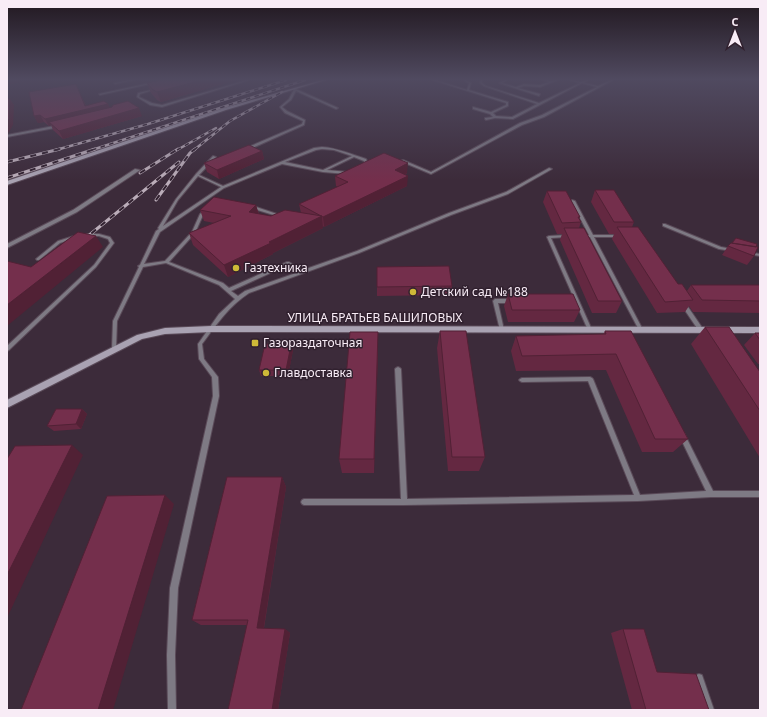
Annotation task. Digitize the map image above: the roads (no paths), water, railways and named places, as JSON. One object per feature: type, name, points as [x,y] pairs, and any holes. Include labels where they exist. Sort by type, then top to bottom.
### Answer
[{"type":"street","points":[[7,183],[210,113]]},
{"type":"street","points":[[7,246],[75,211],[137,170]]},
{"type":"street","name":"УЛИЦА БРАТЬЕВ БАШИЛОВЫХ","points":[[7,404],[114,349],[140,337],[165,331],[211,329],[590,330],[632,334],[641,330],[701,330],[722,333],[760,330]]},
{"type":"lane","points":[[242,151],[304,124],[304,121],[289,113]]},
{"type":"lane","points":[[491,113],[495,117]]},
{"type":"lane","points":[[486,119],[495,117],[512,118],[521,113]]},
{"type":"lane","points":[[398,160],[431,173],[521,124],[548,113]]},
{"type":"lane","points":[[7,136],[62,125]]},
{"type":"lane","points":[[158,231],[223,187],[283,162],[322,148],[336,149],[365,160],[366,163],[356,170]]},
{"type":"lane","points":[[322,171],[354,156]]},
{"type":"lane","points":[[114,349],[115,320],[158,231],[177,200],[214,157]]},
{"type":"lane","points":[[283,162],[322,171],[350,173]]},
{"type":"lane","points":[[172,710],[170,655],[174,588],[216,396],[215,377],[202,359],[200,344],[237,298],[247,292],[303,272],[507,193],[550,169]]},
{"type":"lane","points":[[197,175],[223,187]]},
{"type":"lane","points":[[573,200],[641,330]]},
{"type":"lane","points":[[166,262],[194,232],[202,215],[211,206]]},
{"type":"lane","points":[[250,206],[278,215]]},
{"type":"lane","points":[[664,225],[720,248],[740,252]]},
{"type":"lane","points":[[7,349],[94,266],[112,243],[110,238],[99,235],[84,236]]},
{"type":"lane","points":[[571,236],[549,237],[590,330]]},
{"type":"lane","points":[[578,236],[622,236]]},
{"type":"lane","points":[[38,259],[59,242],[78,237]]},
{"type":"lane","points":[[747,253],[760,255]]},
{"type":"lane","points":[[140,266],[166,262],[221,284],[237,298]]},
{"type":"lane","points":[[229,290],[288,263],[303,272]]},
{"type":"lane","points":[[680,299],[701,330]]},
{"type":"lane","points":[[502,330],[495,301],[518,301]]},
{"type":"lane","points":[[570,301],[578,302]]},
{"type":"lane","points":[[398,369],[404,502]]},
{"type":"lane","points":[[522,380],[590,379],[638,498]]},
{"type":"lane","points":[[680,430],[711,494]]},
{"type":"lane","points":[[304,502],[638,498],[711,494],[760,494]]},
{"type":"lane","points":[[699,678],[710,710]]},
{"type":"railway","points":[[57,150],[181,113]]},
{"type":"railway","points":[[92,150],[203,113]]},
{"type":"railway","points":[[194,150],[230,121],[244,113]]},
{"type":"railway","points":[[177,150],[216,128]]},
{"type":"railway","points":[[7,178],[95,149]]},
{"type":"railway","points":[[140,173],[178,149]]},
{"type":"railway","points":[[156,200],[190,153],[195,149]]},
{"type":"railway","points":[[7,162],[57,150]]},
{"type":"railway","points":[[82,241],[179,162]]},
{"type":"place","name":"Газтехника","points":[[236,268]]},
{"type":"place","name":"Детский сад №188","points":[[413,292]]},
{"type":"place","name":"Газораздаточная","points":[[255,343]]},
{"type":"place","name":"Главдоставка","points":[[266,373]]}]
